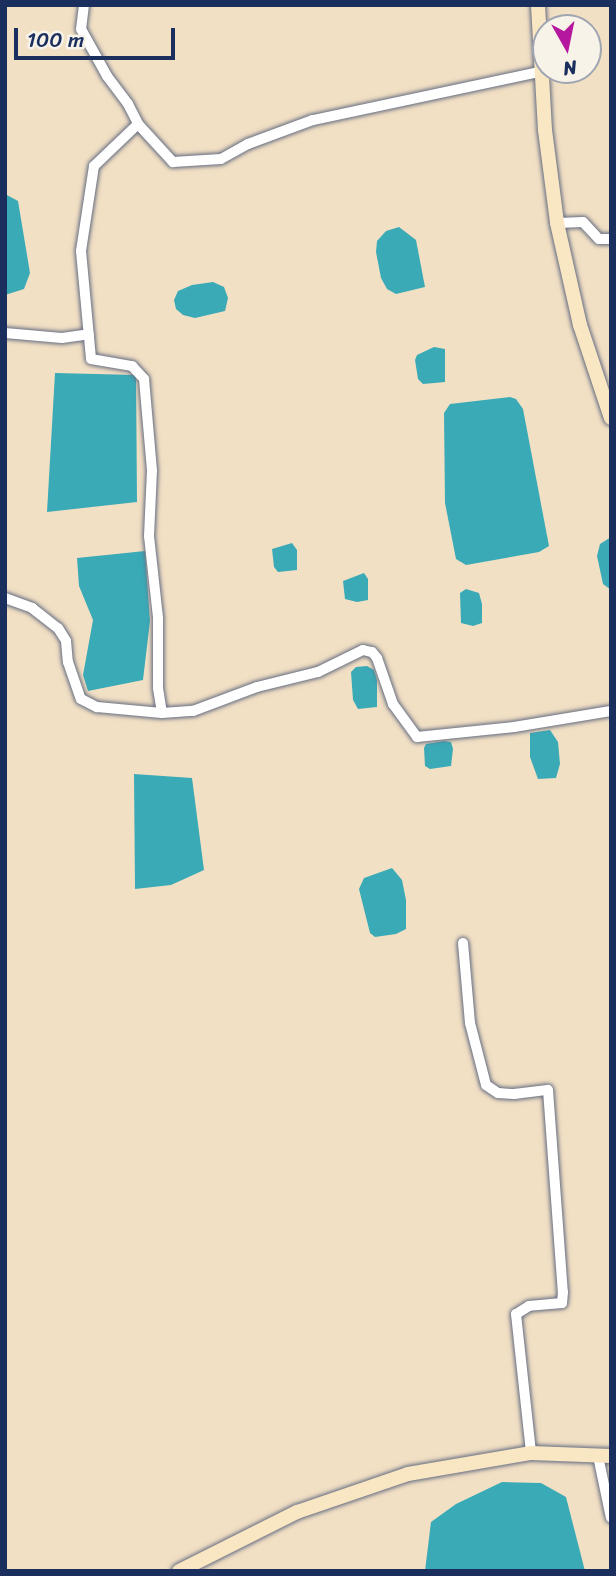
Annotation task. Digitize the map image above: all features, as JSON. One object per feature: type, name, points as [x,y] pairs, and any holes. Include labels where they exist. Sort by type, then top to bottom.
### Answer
[{"type":"street","points":[[84,5],[81,30],[138,124],[173,162],[221,159],[248,144],[313,120],[532,73]]},
{"type":"street","points":[[543,84],[545,130],[557,223],[580,325],[611,418]]},
{"type":"street","points":[[138,124],[93,166],[81,251],[91,359],[132,366],[144,379],[152,470],[149,536],[158,618],[158,688],[162,713]]},
{"type":"street","points":[[557,223],[583,222],[599,239],[611,239]]},
{"type":"street","points":[[5,333],[62,338],[89,334]]},
{"type":"street","points":[[5,598],[32,608],[58,628],[66,641],[72,677],[81,699],[88,704],[162,713],[193,711],[257,687],[318,672],[363,650],[372,652],[377,658],[393,704],[417,737],[514,727],[611,711]]},
{"type":"street","points":[[463,943],[470,1023],[486,1085],[498,1093],[548,1090],[563,1292],[562,1303],[529,1306],[516,1314],[531,1453]]},
{"type":"street","points":[[179,1571],[297,1512],[408,1474],[531,1453],[605,1456],[611,1518]]},
{"type":"water","points":[[5,194],[18,201],[30,273],[24,289],[5,295]]},
{"type":"water","points":[[399,227],[416,240],[425,287],[396,294],[387,289],[381,278],[376,252],[377,241],[386,231]]},
{"type":"water","points":[[213,282],[224,287],[228,298],[225,311],[195,318],[183,315],[176,309],[174,300],[178,291],[192,285]]},
{"type":"water","points":[[434,347],[445,349],[445,382],[423,384],[418,379],[415,360],[417,355]]},
{"type":"water","points":[[55,373],[136,375],[137,502],[47,512]]},
{"type":"water","points":[[510,397],[516,399],[523,409],[549,546],[539,552],[466,565],[456,559],[445,503],[444,413],[450,404]]},
{"type":"water","points":[[611,537],[611,590],[603,584],[597,556],[600,544]]},
{"type":"water","points":[[292,543],[297,550],[297,570],[278,572],[274,567],[272,549]]},
{"type":"water","points":[[145,551],[150,621],[143,680],[88,691],[83,675],[93,620],[79,586],[77,558]]},
{"type":"water","points":[[364,573],[368,579],[368,600],[357,602],[345,599],[343,581]]},
{"type":"water","points":[[466,589],[479,593],[482,604],[482,623],[473,626],[461,623],[460,593]]},
{"type":"water","points":[[367,666],[374,670],[377,680],[377,707],[358,709],[353,700],[351,672],[356,667]]},
{"type":"water","points":[[550,730],[558,742],[560,764],[556,778],[538,779],[530,757],[530,733]]},
{"type":"water","points":[[451,742],[453,749],[451,766],[430,769],[425,766],[426,744]]},
{"type":"water","points":[[134,774],[192,778],[204,870],[171,885],[135,889]]},
{"type":"water","points":[[392,868],[402,880],[406,900],[406,929],[396,934],[375,937],[370,933],[359,889],[364,878]]},
{"type":"water","points":[[502,1482],[541,1483],[566,1497],[585,1571],[425,1571],[431,1522],[456,1504]]}]
